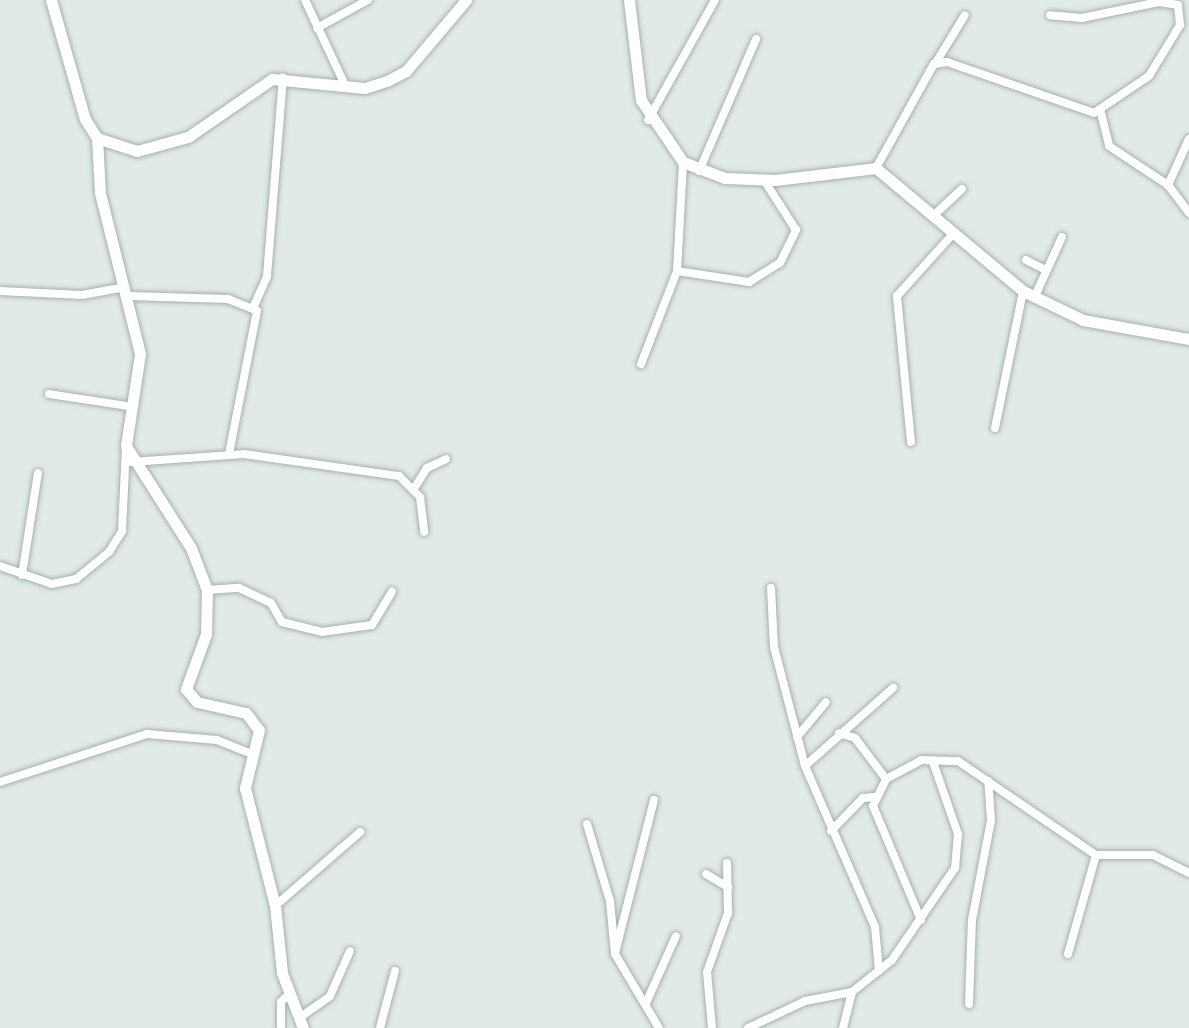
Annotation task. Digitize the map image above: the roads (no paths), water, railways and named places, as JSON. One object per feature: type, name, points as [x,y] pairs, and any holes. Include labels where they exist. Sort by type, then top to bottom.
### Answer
[{"type":"street","points":[[0,566],[52,584],[76,579],[109,552],[122,531],[126,446],[140,354],[100,193],[97,138],[72,92],[51,0]]},
{"type":"street","points":[[305,0],[346,87]]},
{"type":"street","points":[[317,28],[368,0]]},
{"type":"street","points":[[97,138],[120,149],[156,151],[188,137],[256,83],[283,78],[365,88],[406,71],[466,0]]},
{"type":"street","points":[[629,0],[648,120],[683,162],[699,171],[764,179],[876,168],[951,236],[1023,291],[1083,320],[1189,339]]},
{"type":"street","points":[[648,120],[715,0]]},
{"type":"street","points":[[934,64],[947,62],[1094,113],[1149,76],[1180,25],[1178,5],[1082,18],[1050,15]]},
{"type":"street","points":[[876,168],[965,15]]},
{"type":"street","points":[[699,171],[756,39]]},
{"type":"street","points":[[253,308],[267,276],[283,78]]},
{"type":"street","points":[[1100,109],[1109,146],[1168,185],[1189,213]]},
{"type":"street","points":[[1168,185],[1189,139]]},
{"type":"street","points":[[641,364],[677,271],[683,162]]},
{"type":"street","points":[[677,271],[749,282],[780,263],[796,230],[764,179]]},
{"type":"street","points":[[932,217],[962,189]]},
{"type":"street","points":[[911,442],[907,343],[896,304],[951,236]]},
{"type":"street","points":[[1035,296],[1062,237]]},
{"type":"street","points":[[1026,260],[1046,270]]},
{"type":"street","points":[[0,291],[82,295],[126,292],[228,299],[253,308],[258,318],[229,454]]},
{"type":"street","points":[[995,428],[1023,291]]},
{"type":"street","points":[[49,394],[134,407]]},
{"type":"street","points":[[126,446],[130,462],[191,548],[207,590],[206,634],[186,689],[197,702],[255,720],[259,730],[250,753],[250,819],[275,906],[289,994],[301,1023],[330,996],[350,951]]},
{"type":"street","points":[[130,462],[229,454],[399,476],[415,487]]},
{"type":"street","points":[[424,532],[415,487],[427,468],[446,459]]},
{"type":"street","points":[[22,575],[38,473]]},
{"type":"street","points":[[207,590],[239,588],[271,603],[282,622],[322,632],[372,625],[392,592]]},
{"type":"street","points":[[771,588],[774,647],[805,766],[875,927],[879,971]]},
{"type":"street","points":[[805,766],[893,688]]},
{"type":"street","points":[[797,737],[826,702]]},
{"type":"street","points":[[839,733],[855,738],[886,779]]},
{"type":"street","points":[[0,782],[147,734],[217,740],[250,753]]},
{"type":"street","points":[[921,920],[875,817],[874,797],[886,779],[921,760],[958,761],[1096,855],[1153,855],[1189,873]]},
{"type":"street","points":[[748,1028],[805,1001],[852,992],[879,971],[921,920],[959,855],[933,762]]},
{"type":"street","points":[[969,1004],[972,920],[991,820],[988,781]]},
{"type":"street","points":[[831,831],[863,798],[874,797]]},
{"type":"street","points":[[615,954],[654,800]]},
{"type":"street","points":[[587,824],[610,901],[615,954],[659,1028]]},
{"type":"street","points":[[275,906],[360,832]]},
{"type":"street","points":[[1068,954],[1096,855]]},
{"type":"street","points":[[712,1028],[707,972],[728,913],[727,863]]},
{"type":"street","points":[[706,874],[728,887]]},
{"type":"street","points":[[646,1003],[676,936]]},
{"type":"street","points":[[380,1028],[395,971]]},
{"type":"street","points":[[843,1028],[852,992]]},
{"type":"street","points":[[281,1028],[281,1002],[289,994]]}]
